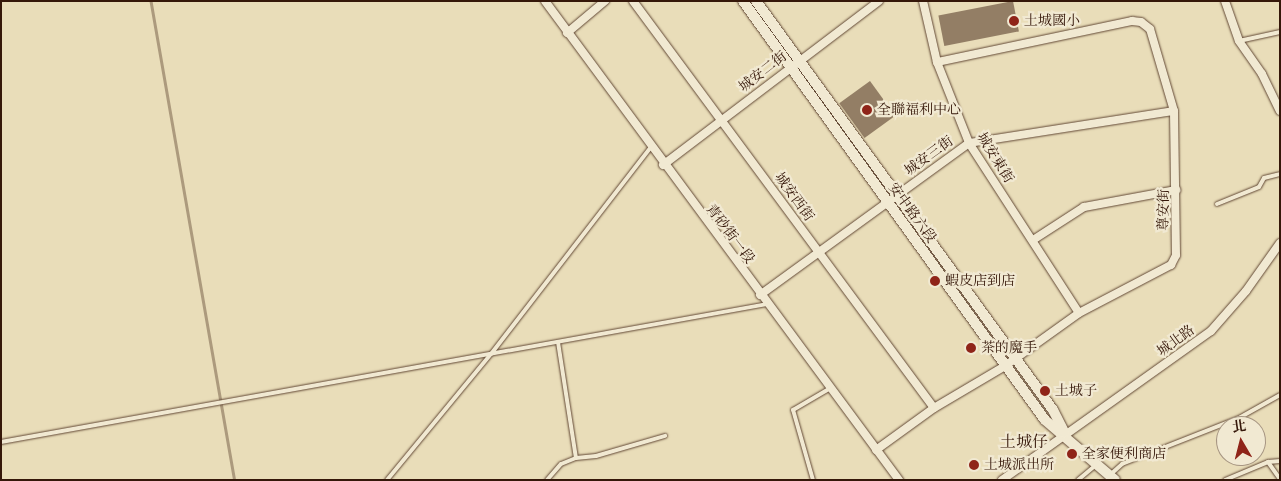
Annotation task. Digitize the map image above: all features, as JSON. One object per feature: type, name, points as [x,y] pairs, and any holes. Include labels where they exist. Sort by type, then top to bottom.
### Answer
[{"type":"street","name":"青砂街一段","points":[[544,1],[650,148],[898,480]]},
{"type":"street","points":[[567,33],[605,1]]},
{"type":"street","name":"城安西街","points":[[632,1],[934,408]]},
{"type":"street","name":"安中路六段","points":[[743,1],[1045,420],[1066,436],[1112,478]]},
{"type":"street","name":"安中路六段","points":[[756,1],[1054,410],[1066,436]]},
{"type":"street","name":"城安二街","points":[[663,165],[879,1]]},
{"type":"street","name":"城安東街","points":[[923,1],[937,62],[969,143],[1079,313]]},
{"type":"street","points":[[1225,1],[1240,40],[1262,74],[1280,111]]},
{"type":"street","name":"尊安街","points":[[876,450],[934,408],[1005,366],[1079,313],[1171,265],[1176,254],[1174,111],[1150,29],[1141,22],[937,62]]},
{"type":"street","name":"城安三街","points":[[760,294],[969,143],[1174,111]]},
{"type":"street","points":[[1033,240],[1084,207],[1176,190]]},
{"type":"street","name":"城北路","points":[[1002,480],[1211,331],[1246,292],[1280,243]]},
{"type":"lane","points":[[1240,40],[1280,32]]},
{"type":"lane","points":[[387,480],[491,354],[650,148]]},
{"type":"lane","points":[[1216,204],[1259,188],[1264,178],[1280,174]]},
{"type":"lane","points":[[1,442],[767,304]]},
{"type":"lane","points":[[558,342],[576,458]]},
{"type":"lane","points":[[813,480],[793,410],[829,390]]},
{"type":"lane","points":[[1112,478],[1122,464],[1239,418],[1280,395]]},
{"type":"lane","points":[[547,480],[562,464],[576,458],[596,456],[665,436]]},
{"type":"lane","points":[[1225,480],[1268,462],[1280,460]]},
{"type":"lane","points":[[1268,462],[1280,479]]},
{"type":"lane","points":[[1078,480],[1096,465]]},
{"type":"building","points":[[1013,1],[1019,31],[944,46],[938,16]]},
{"type":"building","name":"全聯福利中心","points":[[870,81],[895,116],[865,138],[839,103]]},
{"type":"waterway","points":[[151,1],[235,480]]},
{"type":"place","name":"土城國小","points":[[1014,21]]},
{"type":"place","name":"全聯福利中心","points":[[867,110]]},
{"type":"place","name":"蝦皮店到店","points":[[935,281]]},
{"type":"place","name":"茶的魔手","points":[[971,348]]},
{"type":"place","name":"土城子","points":[[1045,391]]},
{"type":"place","name":"全家便利商店","points":[[1072,454]]},
{"type":"place","name":"土城派出所","points":[[974,465]]},
{"type":"district","name":"土城仔","points":[[1024,443]]}]
